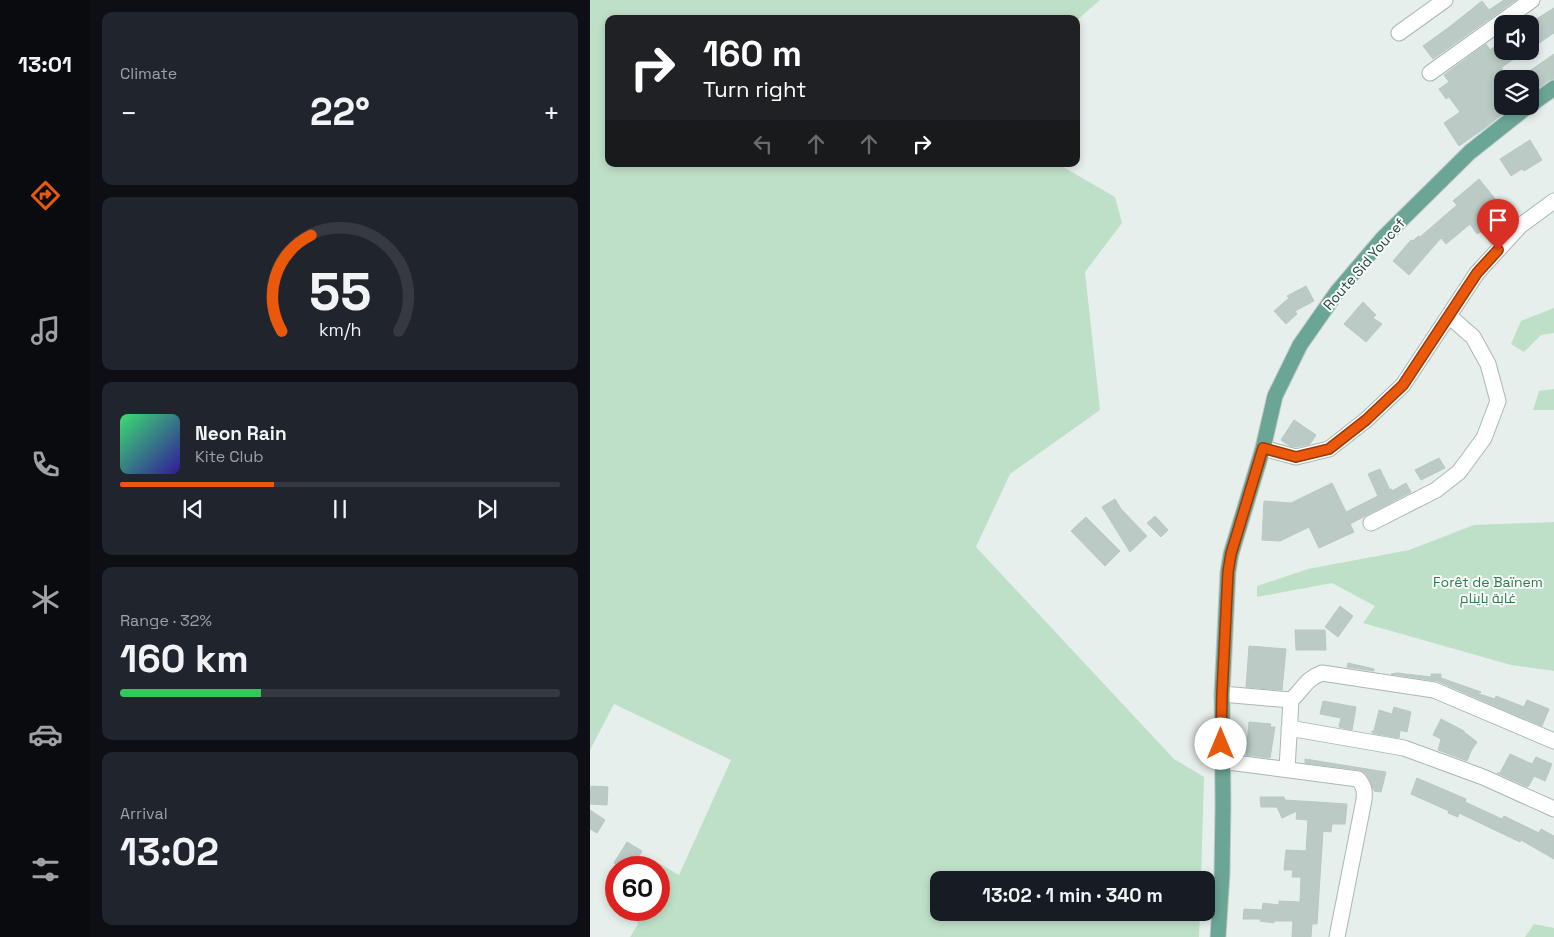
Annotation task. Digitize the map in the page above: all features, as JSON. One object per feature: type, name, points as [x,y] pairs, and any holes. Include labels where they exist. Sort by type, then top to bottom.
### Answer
[{"type":"main road","name":"Route Sid Youcef","points":[[1539,99],[1554,88]]},
{"type":"main road","name":"Route Sid Youcef","points":[[1218,937],[1223,805],[1221,761],[1222,694],[1228,572],[1231,554],[1263,448],[1275,396],[1300,345],[1336,292],[1383,238],[1470,152],[1517,115]]},
{"type":"street","points":[[1399,33],[1445,0]]},
{"type":"street","points":[[1430,73],[1532,0]]},
{"type":"street","points":[[1263,448],[1296,457],[1329,449],[1366,420],[1403,385],[1477,273],[1520,226],[1554,201]]},
{"type":"street","points":[[1372,522],[1436,490],[1459,472],[1484,438],[1498,401],[1488,364],[1473,337],[1449,316]]},
{"type":"street","points":[[1222,694],[1291,700],[1314,676],[1322,673],[1434,690],[1554,741]]},
{"type":"street","points":[[1287,769],[1291,700]]},
{"type":"street","points":[[1289,728],[1404,748],[1483,777],[1554,809]]},
{"type":"street","points":[[1221,761],[1358,779],[1363,784],[1365,791],[1336,937]]},
{"type":"green space","points":[[590,0],[1100,0],[1080,18],[1080,15],[605,15],[605,167],[1063,167],[1115,197],[1122,223],[1085,272],[1100,410],[1010,474],[976,547],[1174,759],[1204,777],[1201,871],[930,871],[930,921],[1200,921],[1199,937],[630,937],[638,924],[637,921],[670,921],[670,870],[679,875],[731,760],[614,704],[590,750]]},
{"type":"green space","points":[[1554,308],[1554,333],[1541,335],[1524,352],[1511,344],[1521,321]]},
{"type":"green space","points":[[1554,389],[1554,410],[1533,410],[1539,391]]},
{"type":"green space","name":"Forêt de Baïnem غابة باينام","points":[[1554,522],[1554,671],[1511,665],[1363,623],[1375,606],[1332,583],[1257,597],[1257,586],[1308,569],[1409,550],[1474,525]]},
{"type":"green space","points":[[1534,924],[1554,928],[1554,937],[1525,937]]},
{"type":"building","points":[[1504,0],[1516,0],[1433,59],[1423,46],[1482,1],[1489,10]]},
{"type":"building","points":[[1554,8],[1554,33],[1539,43],[1539,17]]},
{"type":"building","points":[[1486,44],[1490,50],[1494,47],[1494,60],[1512,60],[1502,67],[1502,70],[1494,70],[1494,115],[1501,115],[1459,146],[1444,123],[1460,112],[1449,97],[1446,99],[1439,89],[1449,82],[1444,75]]},
{"type":"building","points":[[1554,54],[1554,79],[1549,80],[1539,87],[1539,70],[1531,70]]},
{"type":"building","points":[[1530,140],[1542,160],[1524,171],[1522,169],[1511,176],[1500,159]]},
{"type":"building","points":[[1479,179],[1500,205],[1503,204],[1508,212],[1503,216],[1509,225],[1491,244],[1482,231],[1477,234],[1470,224],[1446,244],[1441,238],[1409,275],[1393,261],[1411,240],[1413,241],[1418,236],[1420,237],[1457,205],[1453,201]]},
{"type":"building","points":[[1306,286],[1314,301],[1295,311],[1297,314],[1286,324],[1274,311],[1289,298],[1287,296]]},
{"type":"building","points":[[1363,302],[1376,315],[1373,318],[1382,324],[1366,342],[1344,324]]},
{"type":"building","points":[[1294,420],[1316,435],[1310,444],[1296,447],[1290,446],[1281,440]]},
{"type":"building","points":[[1439,458],[1445,468],[1421,480],[1415,470]]},
{"type":"building","points":[[1380,469],[1390,490],[1392,489],[1392,491],[1406,483],[1411,492],[1350,524],[1354,532],[1319,548],[1309,527],[1280,541],[1262,540],[1264,501],[1291,503],[1332,483],[1346,512],[1378,496],[1368,474]]},
{"type":"building","points":[[1115,499],[1121,509],[1147,536],[1130,552],[1102,507]]},
{"type":"building","points":[[1155,516],[1168,530],[1161,537],[1147,523]]},
{"type":"building","points":[[1086,517],[1120,551],[1105,566],[1071,531]]},
{"type":"building","points":[[1340,606],[1353,616],[1338,637],[1325,627]]},
{"type":"building","points":[[1295,630],[1325,630],[1326,650],[1296,650]]},
{"type":"building","points":[[1249,646],[1286,649],[1282,690],[1246,687]]},
{"type":"building","points":[[1348,663],[1374,669],[1374,671],[1347,667]]},
{"type":"building","points":[[1391,674],[1431,677],[1431,674],[1441,674],[1441,678],[1481,692],[1476,693],[1495,699],[1496,696],[1524,707],[1527,700],[1549,709],[1542,726],[1437,681]]},
{"type":"building","points":[[1323,701],[1356,707],[1352,730],[1339,727],[1341,718],[1320,714]]},
{"type":"building","points":[[1394,707],[1411,712],[1407,732],[1400,730],[1399,738],[1372,733],[1379,710],[1392,714]]},
{"type":"building","points":[[1441,719],[1464,731],[1477,742],[1467,761],[1438,750],[1441,739],[1433,735]]},
{"type":"building","points":[[1249,722],[1271,724],[1270,727],[1275,727],[1270,758],[1246,755]]},
{"type":"building","points":[[1510,754],[1532,764],[1536,757],[1552,764],[1545,781],[1534,776],[1528,787],[1497,773],[1500,773]]},
{"type":"building","points":[[1305,759],[1386,772],[1381,792],[1374,791],[1365,773],[1360,770],[1305,763]]},
{"type":"building","points":[[1417,778],[1466,799],[1465,802],[1502,819],[1504,816],[1539,833],[1541,829],[1554,836],[1554,859],[1521,840],[1520,842],[1459,813],[1458,817],[1448,813],[1449,811],[1411,794]]},
{"type":"building","points":[[591,786],[608,787],[607,805],[590,804]]},
{"type":"building","points":[[1260,797],[1284,797],[1285,800],[1347,804],[1345,824],[1332,824],[1331,832],[1323,831],[1317,924],[1312,924],[1311,937],[1292,937],[1293,921],[1274,921],[1274,923],[1260,921],[1261,919],[1243,919],[1244,909],[1262,910],[1263,903],[1279,905],[1279,901],[1300,902],[1301,877],[1292,877],[1293,870],[1284,870],[1286,850],[1306,851],[1308,820],[1296,819],[1297,811],[1282,818],[1277,807],[1261,807]]},
{"type":"building","points":[[590,810],[605,820],[597,833],[590,829]]},
{"type":"building","points":[[627,842],[642,851],[639,856],[618,856]]},
{"type":"route","points":[[1221,744],[1228,572],[1231,554],[1263,448],[1296,457],[1329,449],[1366,420],[1403,385],[1477,273],[1498,250]]}]
